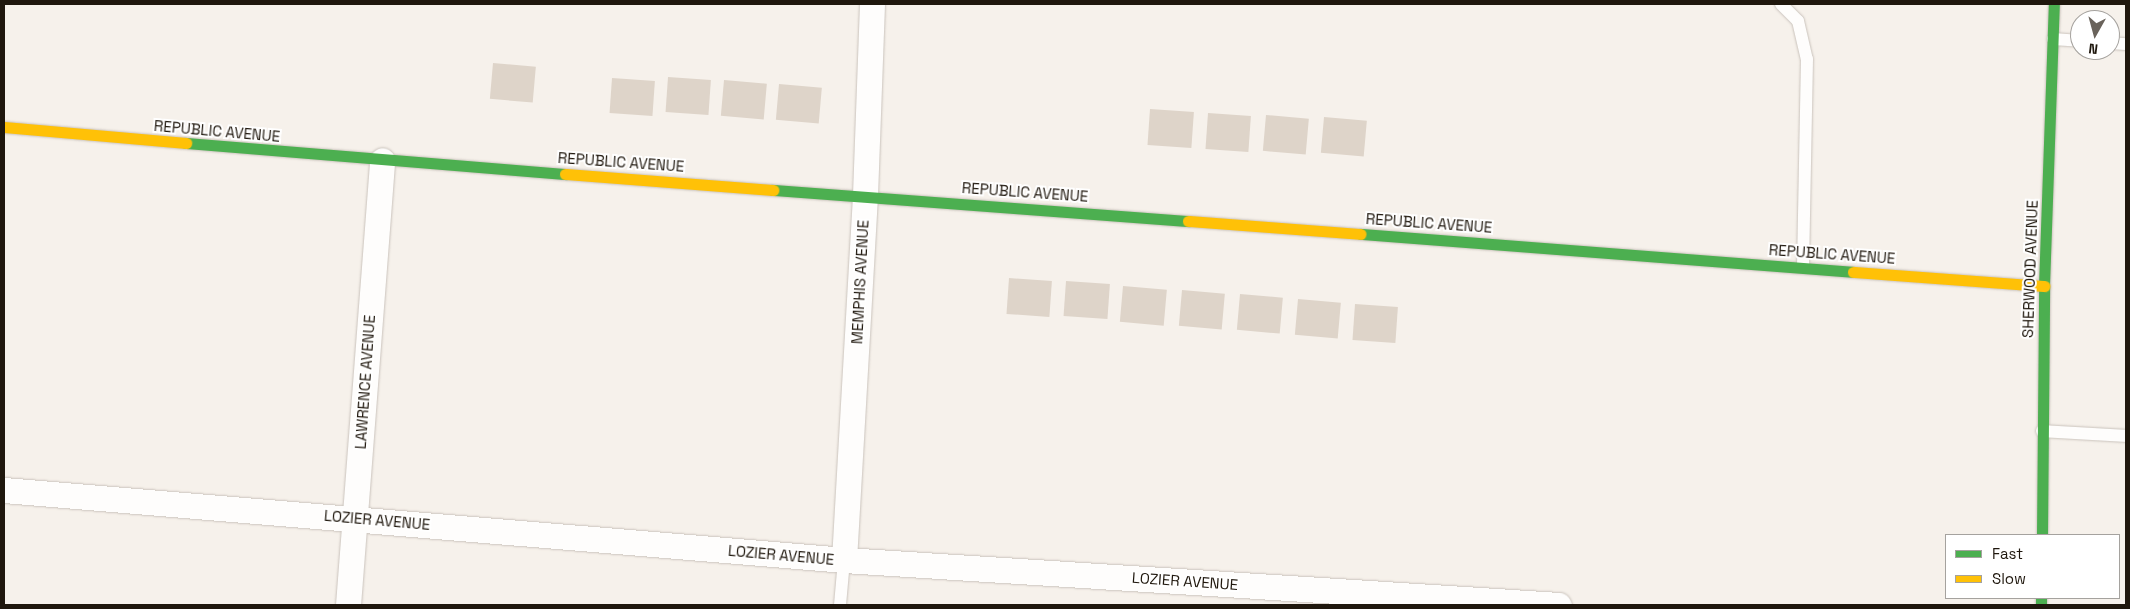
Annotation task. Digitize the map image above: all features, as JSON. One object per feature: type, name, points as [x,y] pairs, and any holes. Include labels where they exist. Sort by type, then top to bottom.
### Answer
[{"type":"street","name":"MEMPHIS AVENUE","points":[[844,560],[865,195],[872,4]]},
{"type":"street","name":"SHERWOOD AVENUE","points":[[2042,534],[2044,286],[2054,4]]},
{"type":"street","name":"REPUBLIC AVENUE","points":[[4,128],[382,160],[865,195],[2044,286]]},
{"type":"street","name":"LAWRENCE AVENUE","points":[[348,605],[382,160]]},
{"type":"street","name":"LOZIER AVENUE","points":[[4,490],[844,560],[1559,605]]},
{"type":"lane","points":[[1780,4],[1798,21],[1807,59],[1803,267]]},
{"type":"lane","points":[[2053,39],[2070,40]]},
{"type":"lane","points":[[2042,431],[2126,436]]},
{"type":"lane","points":[[840,605],[844,560]]},
{"type":"building","points":[[493,63],[536,67],[533,103],[490,99]]},
{"type":"building","points":[[668,77],[711,80],[708,115],[666,112]]},
{"type":"building","points":[[612,78],[655,81],[652,116],[610,113]]},
{"type":"building","points":[[724,80],[767,84],[764,120],[721,116]]},
{"type":"building","points":[[779,84],[822,88],[819,124],[776,120]]},
{"type":"building","points":[[1150,109],[1194,112],[1191,148],[1147,145]]},
{"type":"building","points":[[1208,113],[1251,116],[1248,152],[1205,149]]},
{"type":"building","points":[[1266,115],[1309,119],[1306,155],[1263,151]]},
{"type":"building","points":[[1324,117],[1367,121],[1364,157],[1321,153]]},
{"type":"building","points":[[1009,278],[1052,281],[1049,317],[1006,314]]},
{"type":"building","points":[[1066,281],[1110,284],[1107,319],[1064,316]]},
{"type":"building","points":[[1123,286],[1167,290],[1164,326],[1120,322]]},
{"type":"building","points":[[1182,290],[1225,294],[1222,330],[1179,326]]},
{"type":"building","points":[[1240,294],[1283,298],[1280,334],[1237,330]]},
{"type":"building","points":[[1298,299],[1341,303],[1338,339],[1295,335]]},
{"type":"building","points":[[1355,304],[1398,307],[1395,343],[1352,340]]},
{"type":"traffic: fast","points":[[2042,534],[2044,286],[2054,4]]},
{"type":"traffic: fast","points":[[186,143],[565,174]]},
{"type":"traffic: fast","points":[[773,190],[1188,221]]},
{"type":"traffic: fast","points":[[1361,234],[1853,272]]},
{"type":"traffic: fast","points":[[2041,599],[2041,605]]},
{"type":"traffic: slow","points":[[4,127],[186,143]]},
{"type":"traffic: slow","points":[[565,174],[773,190]]},
{"type":"traffic: slow","points":[[1188,221],[1361,234]]},
{"type":"traffic: slow","points":[[1853,272],[2044,286]]}]
